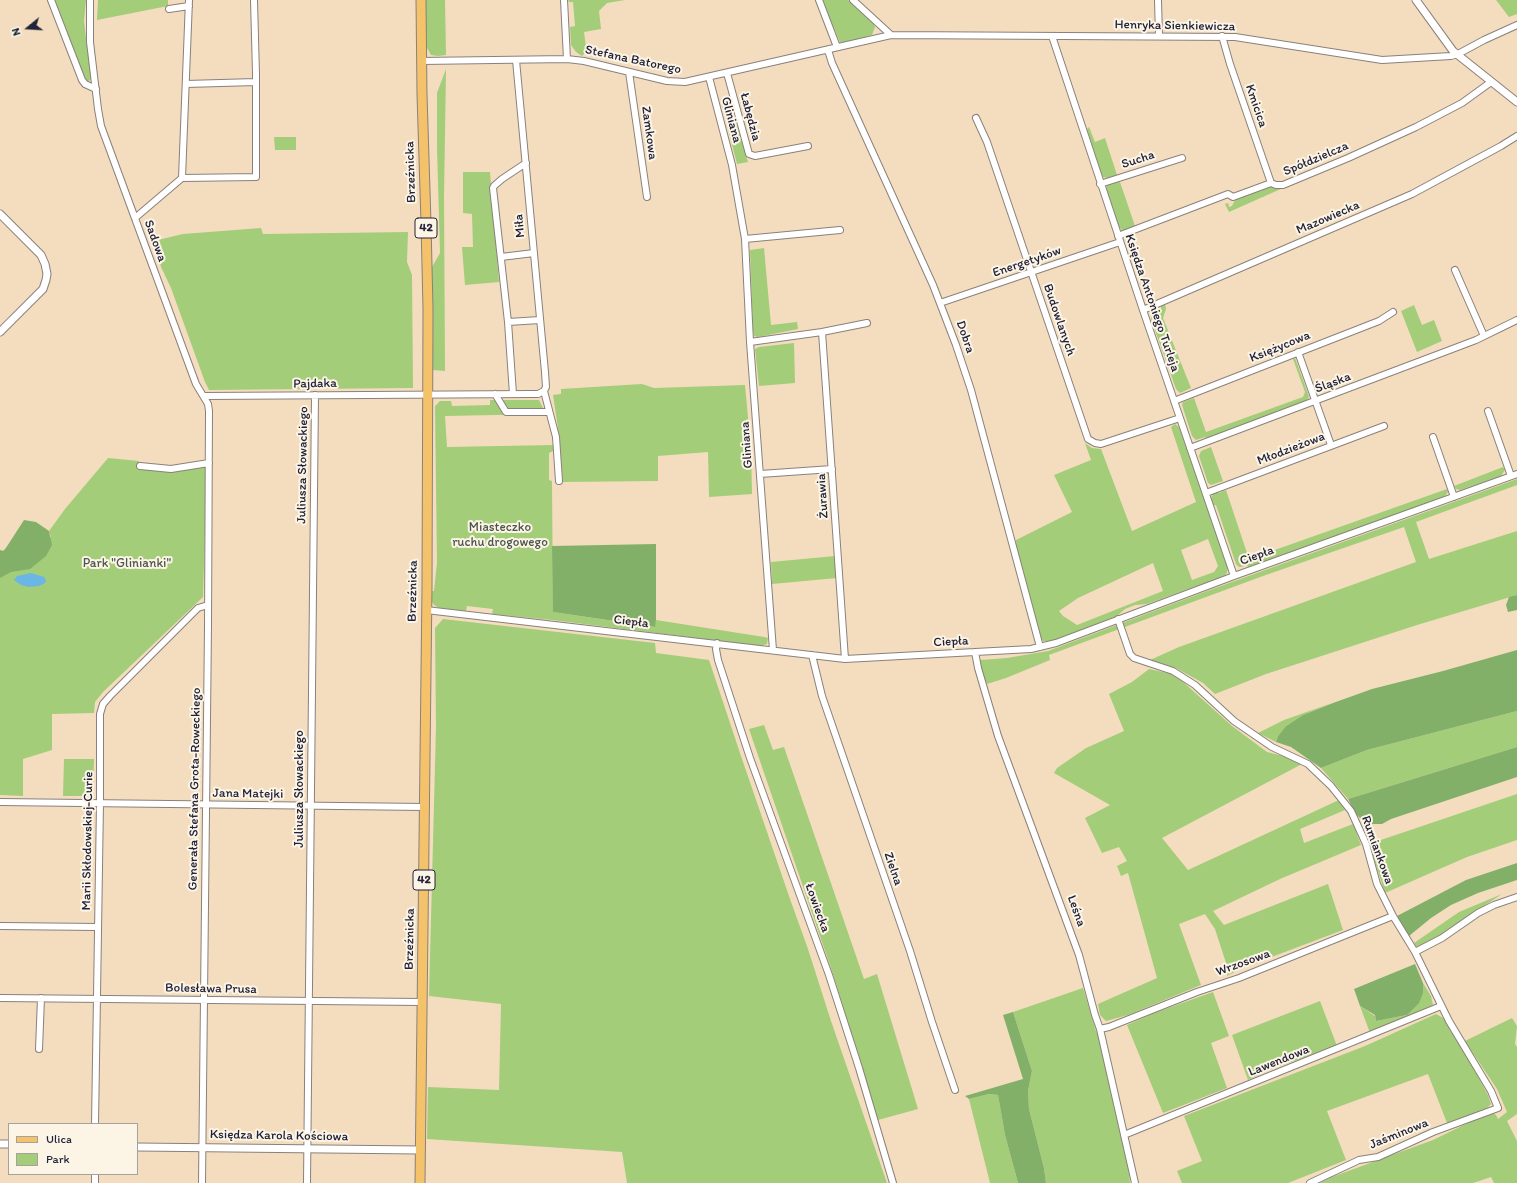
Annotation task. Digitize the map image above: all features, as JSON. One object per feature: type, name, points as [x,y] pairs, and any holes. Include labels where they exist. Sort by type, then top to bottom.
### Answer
[{"type":"main road","name":"Brzeźnicka","points":[[420,1183],[426,610],[427,286],[421,61],[421,0]]},
{"type":"street","points":[[51,0],[82,80],[85,84],[96,89]]},
{"type":"street","name":"Sadowa","points":[[90,0],[90,42],[101,126],[196,384],[199,391],[204,396]]},
{"type":"street","points":[[135,218],[182,178],[256,177],[254,0]]},
{"type":"street","points":[[564,0],[567,59]]},
{"type":"street","points":[[818,0],[837,47]]},
{"type":"street","points":[[853,0],[891,35]]},
{"type":"street","points":[[1158,0],[1159,36]]},
{"type":"street","points":[[1416,0],[1451,48],[1517,102]]},
{"type":"street","points":[[169,9],[189,3],[182,178]]},
{"type":"street","name":"Henryka Sienkiewicza","points":[[837,47],[891,35],[1222,36],[1248,38],[1376,59],[1446,57],[1458,54],[1517,25]]},
{"type":"street","name":"Księdza Antoniego Turleja","points":[[1052,36],[1100,184],[1234,576]]},
{"type":"street","name":"Kmicica","points":[[1222,36],[1230,64],[1271,183]]},
{"type":"street","name":"Stefana Batorego","points":[[421,61],[567,59],[584,61],[674,82],[685,82],[837,47]]},
{"type":"street","name":"Dobra","points":[[828,50],[832,64],[940,303],[956,345],[971,390],[1040,647]]},
{"type":"street","name":"Miła","points":[[516,60],[546,386],[544,391],[556,437],[559,481]]},
{"type":"street","name":"Zamkowa","points":[[629,72],[647,197]]},
{"type":"street","name":"Łabędzia","points":[[727,73],[749,154],[755,156],[808,146]]},
{"type":"street","name":"Gliniana","points":[[709,77],[732,166],[745,239],[750,342],[773,650]]},
{"type":"street","points":[[186,84],[256,82]]},
{"type":"street","name":"Spółdzielcza","points":[[1119,239],[1228,194],[1233,197],[1271,183],[1283,185],[1377,145],[1462,103],[1491,82]]},
{"type":"street","name":"Budowlanych","points":[[976,118],[987,142],[1088,439],[1092,442],[1101,444],[1180,418]]},
{"type":"street","name":"Mazowiecka","points":[[1143,310],[1412,194],[1517,136]]},
{"type":"street","name":"Sucha","points":[[1100,184],[1182,158]]},
{"type":"street","points":[[513,394],[508,322],[494,186],[516,168],[526,163]]},
{"type":"street","points":[[0,214],[41,255],[47,274],[43,289],[0,332]]},
{"type":"street","points":[[745,239],[840,230]]},
{"type":"street","name":"Energetyków","points":[[940,303],[1031,272],[1119,239]]},
{"type":"street","points":[[501,257],[534,253]]},
{"type":"street","points":[[1455,270],[1484,336]]},
{"type":"street","name":"Księżycowa","points":[[1174,401],[1379,320],[1393,312]]},
{"type":"street","points":[[508,322],[540,320]]},
{"type":"street","name":"Śląska","points":[[1190,448],[1316,402],[1484,336],[1517,320]]},
{"type":"street","points":[[750,342],[822,332],[866,323]]},
{"type":"street","name":"Żurawia","points":[[822,332],[845,659]]},
{"type":"street","points":[[1298,352],[1331,445]]},
{"type":"street","points":[[426,394],[538,394],[544,391]]},
{"type":"street","name":"Pajdaka","points":[[204,396],[426,394]]},
{"type":"street","points":[[494,394],[506,412],[549,412]]},
{"type":"street","name":"Juliusza Słowackiego","points":[[308,1183],[315,395]]},
{"type":"street","name":"Generała Stefana Grota-Roweckiego","points":[[202,1183],[209,463],[209,412],[208,404],[204,396]]},
{"type":"street","name":"Ciepła","points":[[426,610],[845,659],[1040,647],[1056,643],[1234,576],[1514,475],[1488,411]]},
{"type":"street","name":"Młodzieżowa","points":[[1206,493],[1384,426]]},
{"type":"street","points":[[1433,437],[1454,497]]},
{"type":"street","points":[[140,466],[171,469],[209,463]]},
{"type":"street","points":[[760,474],[832,469]]},
{"type":"street","name":"Marii Skłodowskiej-Curie","points":[[96,1123],[101,708],[110,696],[198,608],[208,605]]},
{"type":"street","name":"Rumiankowa","points":[[1118,619],[1130,654],[1134,658],[1173,671],[1195,686],[1234,721],[1272,747],[1308,764],[1331,786],[1351,811],[1366,844],[1377,884],[1393,916],[1415,952],[1449,1021],[1491,1090],[1498,1108]]},
{"type":"street","name":"Łowiecka","points":[[717,643],[716,649],[718,660],[750,758],[831,982],[864,1083],[893,1183]]},
{"type":"street","name":"Leśna","points":[[975,652],[978,668],[998,736],[1080,954],[1095,1015],[1100,1029],[1135,1183]]},
{"type":"street","name":"Zielna","points":[[812,655],[822,696],[910,951],[955,1090]]},
{"type":"street","name":"Jana Matejki","points":[[0,802],[424,807]]},
{"type":"street","points":[[1415,952],[1442,938],[1478,913],[1494,905],[1517,897]]},
{"type":"street","name":"Wrzosowa","points":[[1100,1029],[1109,1027],[1197,992],[1239,978],[1393,916]]},
{"type":"street","points":[[0,926],[98,927]]},
{"type":"street","name":"Bolesława Prusa","points":[[0,998],[422,1002]]},
{"type":"street","points":[[40,998],[40,1049]]},
{"type":"street","name":"Lawendowa","points":[[1124,1135],[1441,1006]]},
{"type":"street","name":"Jaśminowa","points":[[1310,1183],[1359,1160],[1378,1157],[1433,1132],[1498,1108]]},
{"type":"street","name":"Księdza Karola Kościowa","points":[[138,1147],[420,1150]]},
{"type":"green space","points":[[53,0],[86,0],[84,21],[91,79],[89,81],[84,79]]},
{"type":"green space","points":[[98,0],[168,0],[168,6],[97,20]]},
{"type":"green space","points":[[426,0],[445,0],[446,55],[431,55],[426,46]]},
{"type":"green space","points":[[568,0],[625,0],[607,3],[599,11],[601,29],[584,32],[587,54],[582,56],[576,52],[571,45],[570,27],[575,26],[573,2],[569,2]]},
{"type":"green space","points":[[822,0],[848,0],[874,24],[875,27],[872,35],[844,43],[840,42]]},
{"type":"green space","points":[[1496,0],[1517,0],[1517,14],[1509,17]]},
{"type":"green space","points":[[446,69],[444,197],[445,371],[432,370],[432,267],[440,253],[437,93]]},
{"type":"green space","points":[[736,122],[748,162],[737,164],[727,125]]},
{"type":"green space","points":[[1089,127],[1095,142],[1105,138],[1117,175],[1108,178],[1103,177],[1087,129]]},
{"type":"green space","points":[[274,137],[296,137],[296,150],[275,150]]},
{"type":"green space","points":[[463,172],[490,172],[499,282],[465,285],[462,247],[473,247],[472,214],[463,213]]},
{"type":"green space","points":[[1120,182],[1135,226],[1127,230],[1122,230],[1119,227],[1106,188],[1108,184]]},
{"type":"green space","points":[[1269,187],[1283,188],[1229,212],[1225,204],[1228,203],[1229,207],[1232,206],[1235,200]]},
{"type":"green space","points":[[261,228],[263,234],[408,232],[407,262],[412,275],[413,388],[209,390],[171,288],[161,267],[156,249],[158,240],[183,234]]},
{"type":"green space","points":[[764,248],[771,325],[797,322],[798,329],[758,337],[754,336],[753,331],[750,250]]},
{"type":"green space","points":[[1165,304],[1166,309],[1163,318],[1191,388],[1180,393],[1176,389],[1151,319],[1152,314]]},
{"type":"green space","points":[[1414,305],[1422,325],[1434,320],[1442,341],[1417,352],[1401,311]]},
{"type":"green space","points":[[794,343],[795,383],[759,386],[755,349],[759,347]]},
{"type":"green space","points":[[1295,358],[1309,397],[1306,402],[1206,439],[1205,437],[1196,440],[1192,436],[1182,405],[1183,402],[1194,398],[1206,432],[1303,397],[1305,392],[1293,359]]},
{"type":"green space","points":[[642,384],[654,388],[745,385],[751,449],[752,494],[709,497],[708,452],[658,456],[658,481],[563,482],[553,395],[561,394],[561,389]]},
{"type":"green space","name":"Miasteczko ruchu drogowego","points":[[490,400],[539,400],[546,414],[445,416],[447,447],[554,445],[553,451],[549,453],[549,480],[552,481],[553,612],[654,627],[656,620],[764,637],[768,638],[767,644],[761,646],[492,614],[493,609],[467,606],[466,611],[439,608],[434,605],[431,600],[432,591],[434,591],[437,563],[435,406],[440,401],[451,401],[452,406],[490,405]]},
{"type":"green space","points":[[1175,424],[1179,427],[1228,567],[1227,573],[1224,576],[1147,604],[1135,605],[1125,609],[1117,616],[1049,642],[1043,641],[1016,545],[1016,540],[1072,512],[1054,475],[1091,460],[1085,443],[1092,448],[1101,449],[1132,531],[1196,502],[1171,427]],"holes":[[[1208,539],[1218,566],[1214,572],[1192,580],[1181,550]],[[1153,563],[1163,591],[1077,625],[1063,616],[1059,611],[1078,598]]]},
{"type":"green space","points":[[1211,447],[1223,481],[1211,485],[1208,483],[1199,456],[1201,451]]},
{"type":"green space","name":"Park \"Glinianki\"","points":[[108,458],[139,461],[139,470],[184,470],[207,465],[203,597],[103,692],[95,702],[94,713],[52,714],[52,750],[23,759],[23,796],[0,795],[0,554],[19,534],[51,537],[49,531],[65,509]]},
{"type":"green space","points":[[1503,467],[1505,470],[1501,476],[1460,490],[1456,489],[1454,486]]},
{"type":"green space","points":[[1517,479],[1517,485],[1416,522],[1429,559],[1517,531],[1517,595],[1417,625],[1266,674],[1215,694],[1203,683],[1176,668],[1150,660],[1179,647],[1416,562],[1404,527],[1263,576],[1049,655],[1050,660],[1006,678],[987,684],[982,673],[980,660],[1007,658],[1048,651],[1207,591]]},
{"type":"green space","points":[[1447,489],[1448,492],[1444,497],[1248,567],[1247,565],[1239,567],[1236,564],[1216,505],[1213,506],[1211,498],[1213,494],[1218,491],[1219,493],[1226,490],[1247,553],[1255,557]]},
{"type":"green space","points":[[24,520],[36,522],[49,531],[52,545],[46,556],[30,569],[11,572],[0,578],[0,550],[4,551]]},
{"type":"green space","points":[[656,544],[655,627],[553,612],[552,546]]},
{"type":"green space","points":[[835,556],[837,578],[772,584],[771,562]]},
{"type":"green space","points":[[1517,595],[1517,610],[1508,612],[1506,605],[1509,597]]},
{"type":"green space","points":[[443,619],[655,643],[656,653],[709,660],[887,1183],[627,1183],[622,1152],[427,1139],[428,1087],[499,1090],[501,1004],[429,996],[436,727],[435,628]]},
{"type":"green space","points":[[1517,650],[1517,711],[1367,750],[1321,768],[1291,747],[1276,742],[1278,736],[1286,726],[1303,715],[1333,703],[1372,689]]},
{"type":"green space","points":[[1149,669],[1172,674],[1182,681],[1232,726],[1267,752],[1291,758],[1302,764],[1162,838],[1188,870],[1339,800],[1345,810],[1300,829],[1304,843],[1353,824],[1361,845],[1280,879],[1213,911],[1224,925],[1328,884],[1343,930],[1240,969],[1227,976],[1228,969],[1215,929],[1205,914],[1179,924],[1201,985],[1128,1015],[1106,1021],[1100,1015],[1098,1004],[1157,978],[1128,873],[1121,876],[1117,866],[1127,861],[1119,847],[1102,853],[1085,818],[1110,805],[1054,773],[1057,768],[1086,748],[1124,731],[1109,694],[1132,682]]},
{"type":"green space","points":[[1332,703],[1303,715],[1286,726],[1278,736],[1276,742],[1258,733],[1284,720]]},
{"type":"green space","points":[[1517,711],[1517,747],[1348,799],[1321,768],[1367,750]]},
{"type":"green space","points":[[764,725],[773,750],[784,747],[864,979],[877,974],[918,1109],[878,1120],[834,977],[749,729]]},
{"type":"green space","points":[[1517,747],[1517,777],[1391,819],[1382,824],[1366,824],[1356,814],[1348,799]]},
{"type":"green space","points":[[64,759],[94,759],[93,794],[90,796],[63,796]]},
{"type":"green space","points":[[1517,794],[1517,840],[1467,857],[1385,893],[1369,844]]},
{"type":"green space","points":[[1517,863],[1517,880],[1478,893],[1451,905],[1431,918],[1409,936],[1397,916],[1466,880]]},
{"type":"green space","points":[[1502,894],[1434,939],[1417,947],[1414,943],[1459,912]]},
{"type":"green space","points":[[1415,964],[1423,983],[1423,993],[1419,1003],[1407,1015],[1376,1021],[1375,1015],[1360,1006],[1354,989]]},
{"type":"green space","points":[[1423,983],[1431,996],[1433,1005],[1370,1033],[1360,1006],[1375,1016],[1376,1021],[1407,1015],[1423,993]]},
{"type":"green space","points":[[1083,988],[1099,1037],[1127,1157],[1130,1183],[1046,1183],[1044,1168],[1029,1109],[1028,1091],[1032,1071],[1013,1012]]},
{"type":"green space","points":[[1213,992],[1229,1036],[1211,1043],[1227,1088],[1163,1113],[1127,1025],[1154,1013]]},
{"type":"green space","points":[[1320,1001],[1337,1046],[1271,1069],[1248,1080],[1232,1035]]},
{"type":"green space","points":[[1013,1012],[1032,1071],[1028,1091],[1029,1109],[1044,1168],[1046,1183],[1018,1183],[1005,1135],[998,1095],[989,1094],[969,1099],[965,1096],[1023,1079],[1003,1015]]},
{"type":"green space","points":[[1436,1014],[1445,1019],[1488,1095],[1491,1104],[1485,1110],[1447,1123],[1428,1074],[1327,1111],[1346,1160],[1288,1183],[1182,1183],[1177,1171],[1202,1161],[1184,1116],[1365,1046]]},
{"type":"green space","points":[[1512,1018],[1517,1026],[1515,1044],[1517,1047],[1517,1114],[1507,1121],[1517,1141],[1517,1183],[1494,1183],[1491,1177],[1473,1183],[1320,1183],[1332,1177],[1433,1140],[1478,1118],[1493,1113],[1498,1119],[1507,1112],[1497,1089],[1465,1041]]},
{"type":"green space","points":[[989,1094],[998,1095],[1005,1135],[1018,1183],[990,1183],[969,1099]]},
{"type":"water","points":[[31,573],[44,577],[46,580],[45,583],[39,586],[29,587],[21,585],[14,580],[17,576]]}]
